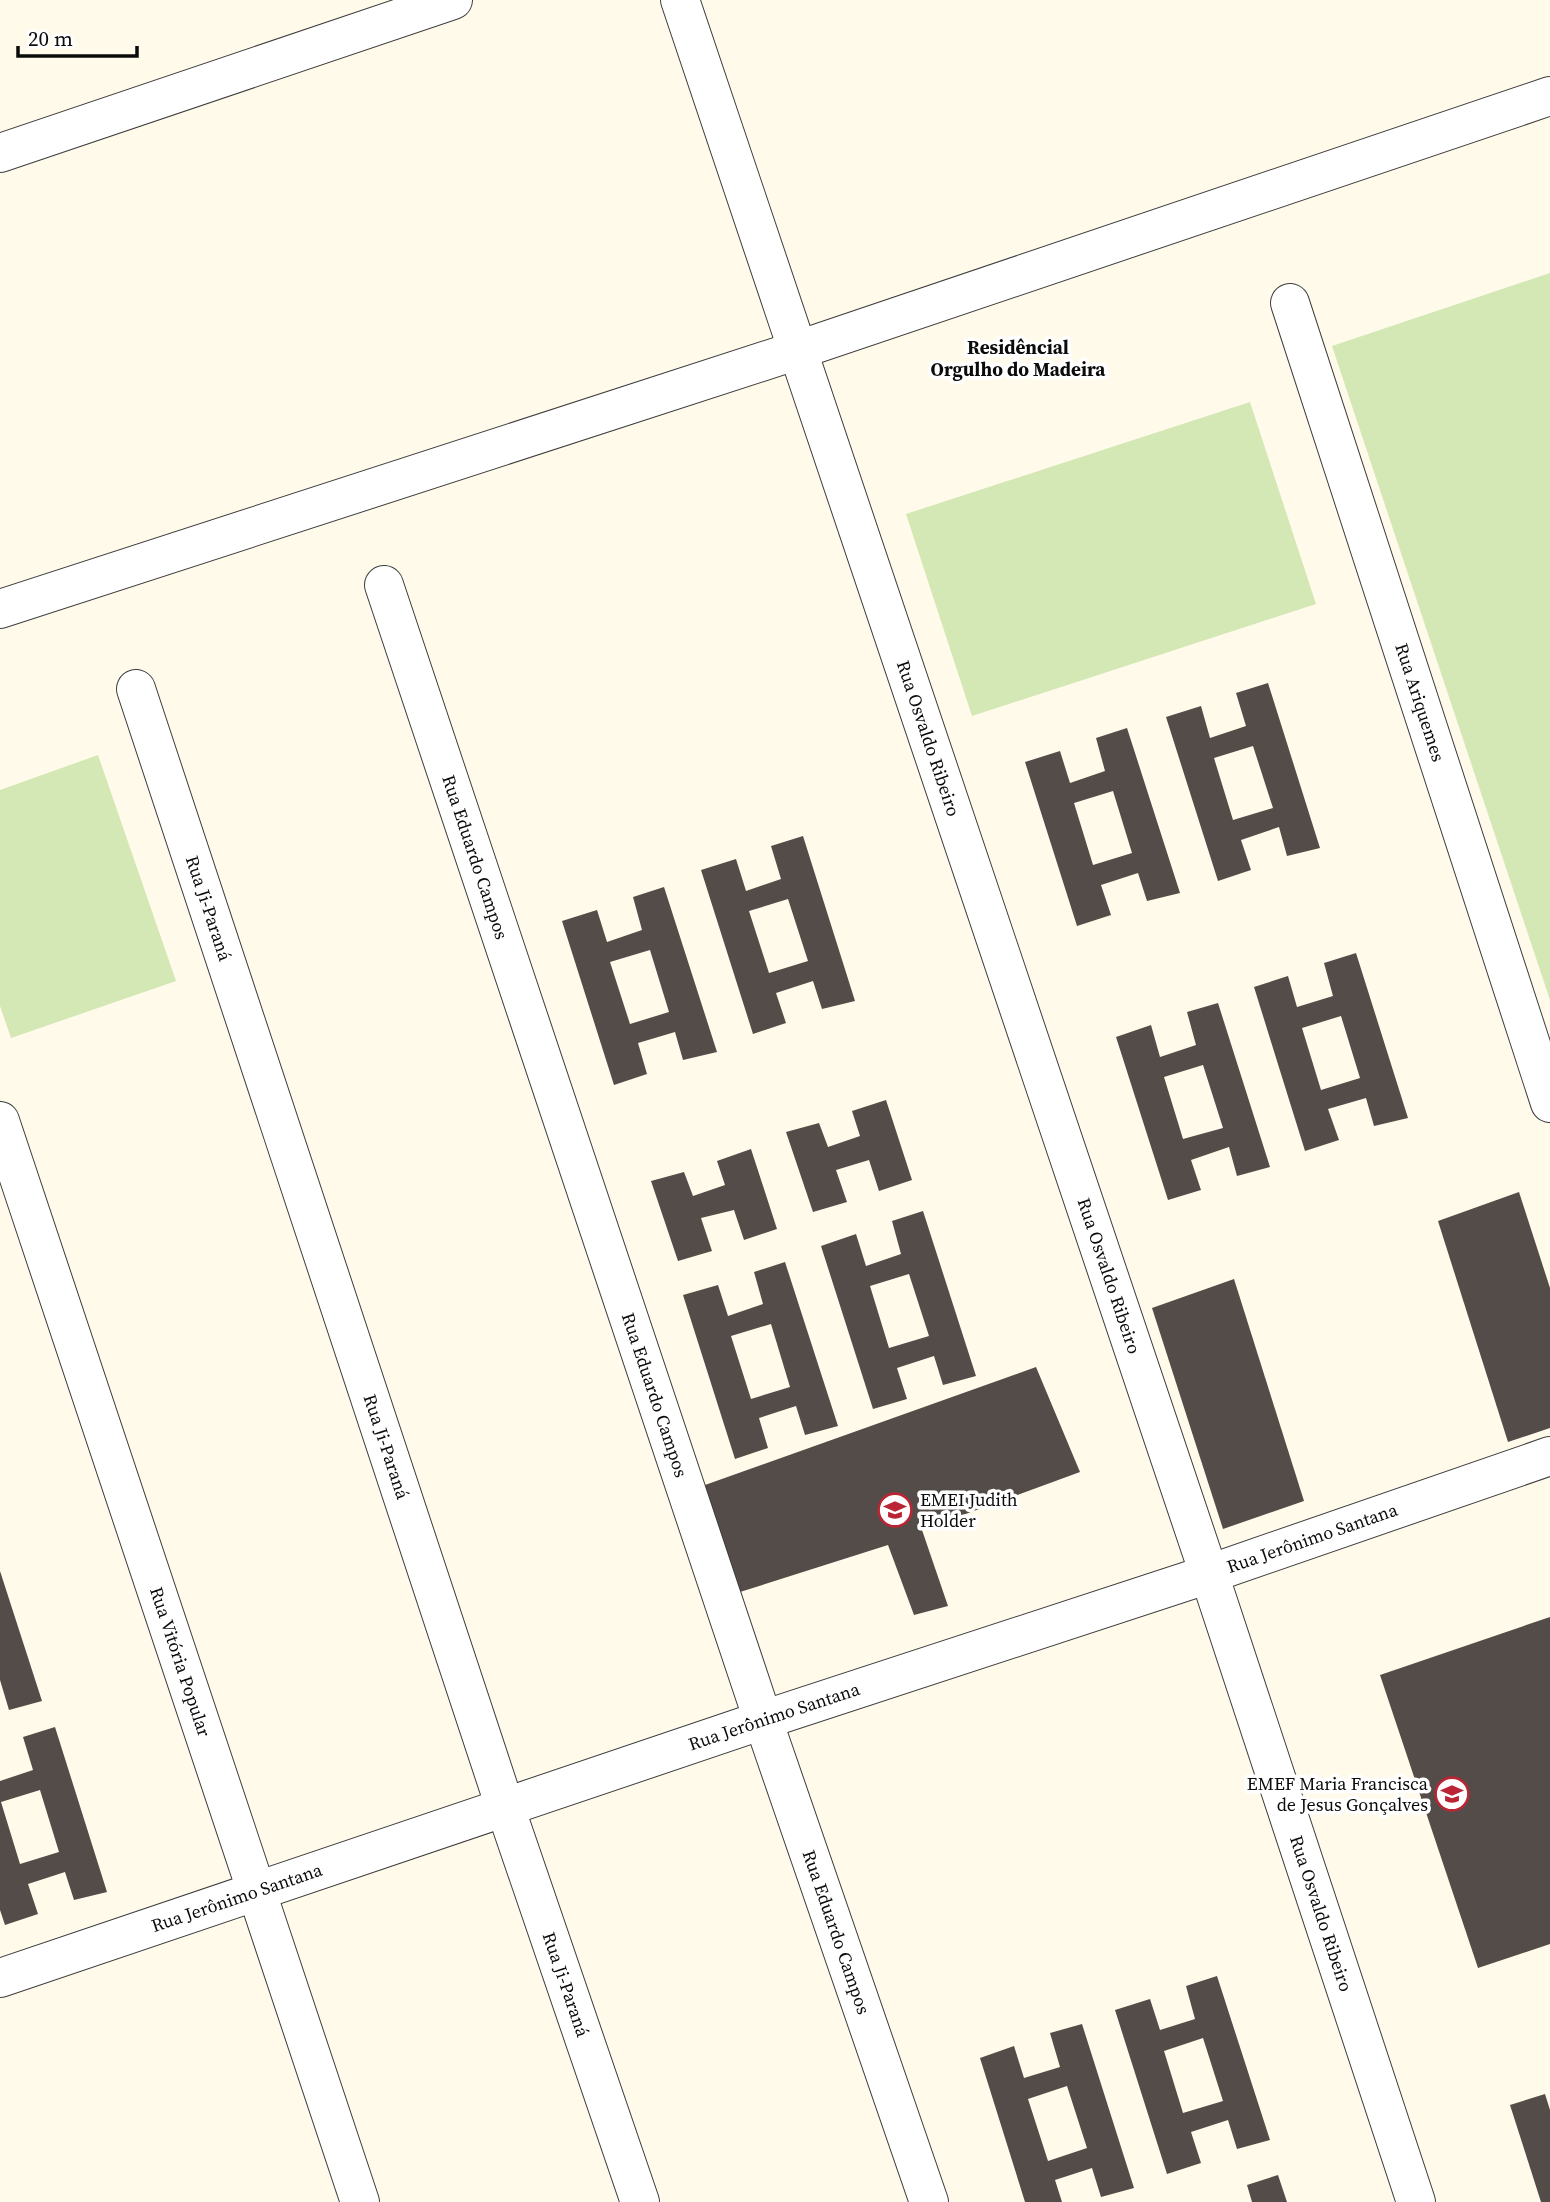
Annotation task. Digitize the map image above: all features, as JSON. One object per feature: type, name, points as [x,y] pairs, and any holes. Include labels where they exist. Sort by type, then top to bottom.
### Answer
[{"type":"street","points":[[0,153],[453,0]]},
{"type":"street","name":"Rua Osvaldo Ribeiro","points":[[680,0],[1209,1574],[1416,2202]]},
{"type":"street","points":[[0,609],[798,350],[1550,96]]},
{"type":"street","name":"Rua Ariquemes","points":[[1290,303],[1550,1103]]},
{"type":"street","name":"Rua Eduardo Campos","points":[[384,585],[763,1720],[929,2202]]},
{"type":"street","name":"Rua Ji-Paraná","points":[[136,689],[505,1808],[640,2202]]},
{"type":"street","name":"Rua Vitória Popular","points":[[0,1121],[360,2202]]},
{"type":"street","name":"Rua Jerônimo Santana","points":[[0,1978],[763,1720],[1209,1574],[1550,1456]]},
{"type":"green space","points":[[1550,273],[1550,1000],[1332,346]]},
{"type":"green space","points":[[1250,402],[1316,604],[972,716],[906,514]]},
{"type":"green space","points":[[98,755],[176,981],[11,1038],[0,1006],[0,790]]},
{"type":"building","points":[[1268,683],[1320,848],[1287,856],[1279,827],[1241,840],[1251,870],[1218,881],[1166,717],[1201,706],[1210,738],[1246,726],[1236,693]],"holes":[[[1253,746],[1273,808],[1233,820],[1214,758]]]},
{"type":"building","points":[[1127,728],[1180,893],[1147,901],[1138,873],[1101,885],[1111,915],[1077,926],[1025,762],[1060,751],[1070,783],[1105,771],[1096,738]],"holes":[[[1113,791],[1132,853],[1093,865],[1074,803]]]},
{"type":"building","points":[[803,836],[855,1001],[822,1009],[813,981],[776,993],[786,1023],[753,1034],[701,870],[736,859],[746,891],[781,879],[771,846]],"holes":[[[788,899],[808,961],[769,973],[749,911]]]},
{"type":"building","points":[[664,887],[717,1052],[683,1060],[675,1032],[638,1043],[647,1074],[614,1085],[562,921],[597,910],[607,942],[642,930],[633,897]],"holes":[[[650,950],[669,1012],[630,1024],[610,962]]]},
{"type":"building","points":[[1356,953],[1408,1118],[1374,1126],[1366,1098],[1328,1109],[1339,1140],[1305,1151],[1254,987],[1288,976],[1297,1007],[1333,996],[1324,963]],"holes":[[[1341,1016],[1360,1078],[1321,1090],[1302,1028]]]},
{"type":"building","points":[[1218,1003],[1270,1167],[1237,1176],[1229,1147],[1191,1160],[1201,1190],[1168,1200],[1116,1037],[1151,1025],[1160,1057],[1196,1045],[1187,1012]],"holes":[[[1203,1065],[1223,1128],[1183,1139],[1164,1077]]]},
{"type":"building","points":[[886,1100],[912,1180],[879,1191],[869,1160],[836,1170],[847,1202],[813,1212],[786,1132],[819,1123],[828,1147],[860,1136],[852,1111]]},
{"type":"building","points":[[751,1149],[777,1229],[744,1240],[734,1210],[701,1218],[712,1251],[678,1261],[651,1181],[684,1172],[693,1196],[725,1185],[717,1161]]},
{"type":"building","points":[[1519,1192],[1550,1288],[1550,1428],[1508,1442],[1438,1221]]},
{"type":"building","points":[[923,1211],[976,1376],[943,1385],[934,1356],[897,1368],[907,1399],[873,1409],[821,1246],[856,1234],[866,1266],[901,1254],[892,1221]],"holes":[[[909,1274],[929,1336],[889,1348],[870,1286]]]},
{"type":"building","points":[[785,1262],[838,1426],[805,1435],[796,1406],[759,1418],[768,1448],[735,1459],[683,1295],[718,1285],[728,1316],[763,1304],[754,1272]],"holes":[[[771,1324],[790,1387],[751,1399],[731,1336]]]},
{"type":"building","points":[[1234,1279],[1304,1501],[1223,1529],[1152,1308]]},
{"type":"building","points":[[1036,1367],[1080,1472],[922,1530],[948,1606],[914,1615],[888,1545],[740,1592],[705,1485]]},
{"type":"building","points":[[0,1571],[42,1701],[9,1710],[0,1680]]},
{"type":"building","points":[[1550,1617],[1550,1944],[1478,1968],[1380,1675]]},
{"type":"building","points":[[55,1727],[107,1892],[74,1900],[65,1872],[28,1884],[38,1914],[5,1925],[0,1910],[0,1781],[33,1770],[23,1737]],"holes":[[[40,1790],[59,1852],[20,1864],[1,1802]]]},
{"type":"building","points":[[1217,1976],[1270,2140],[1237,2149],[1228,2120],[1191,2132],[1201,2163],[1167,2174],[1115,2010],[1150,1999],[1160,2030],[1195,2019],[1186,1986]],"holes":[[[1203,2038],[1223,2101],[1183,2113],[1164,2051]]]},
{"type":"building","points":[[1082,2024],[1134,2188],[1101,2197],[1092,2168],[1055,2180],[1062,2202],[1025,2202],[980,2058],[1014,2046],[1024,2078],[1060,2067],[1050,2033]],"holes":[[[1067,2086],[1087,2148],[1048,2161],[1028,2099]]]},
{"type":"building","points":[[1545,2094],[1550,2110],[1550,2202],[1541,2202],[1510,2105]]},
{"type":"building","points":[[1278,2175],[1287,2202],[1252,2202],[1247,2185]]},
{"type":"place","name":"EMEI Judith Holder","points":[[895,1510]]},
{"type":"place","name":"EMEF Maria Francisca de Jesus Gonçalves","points":[[1452,1794]]},
{"type":"district","name":"Residêncial Orgulho do Madeira","points":[[1018,358]]}]
